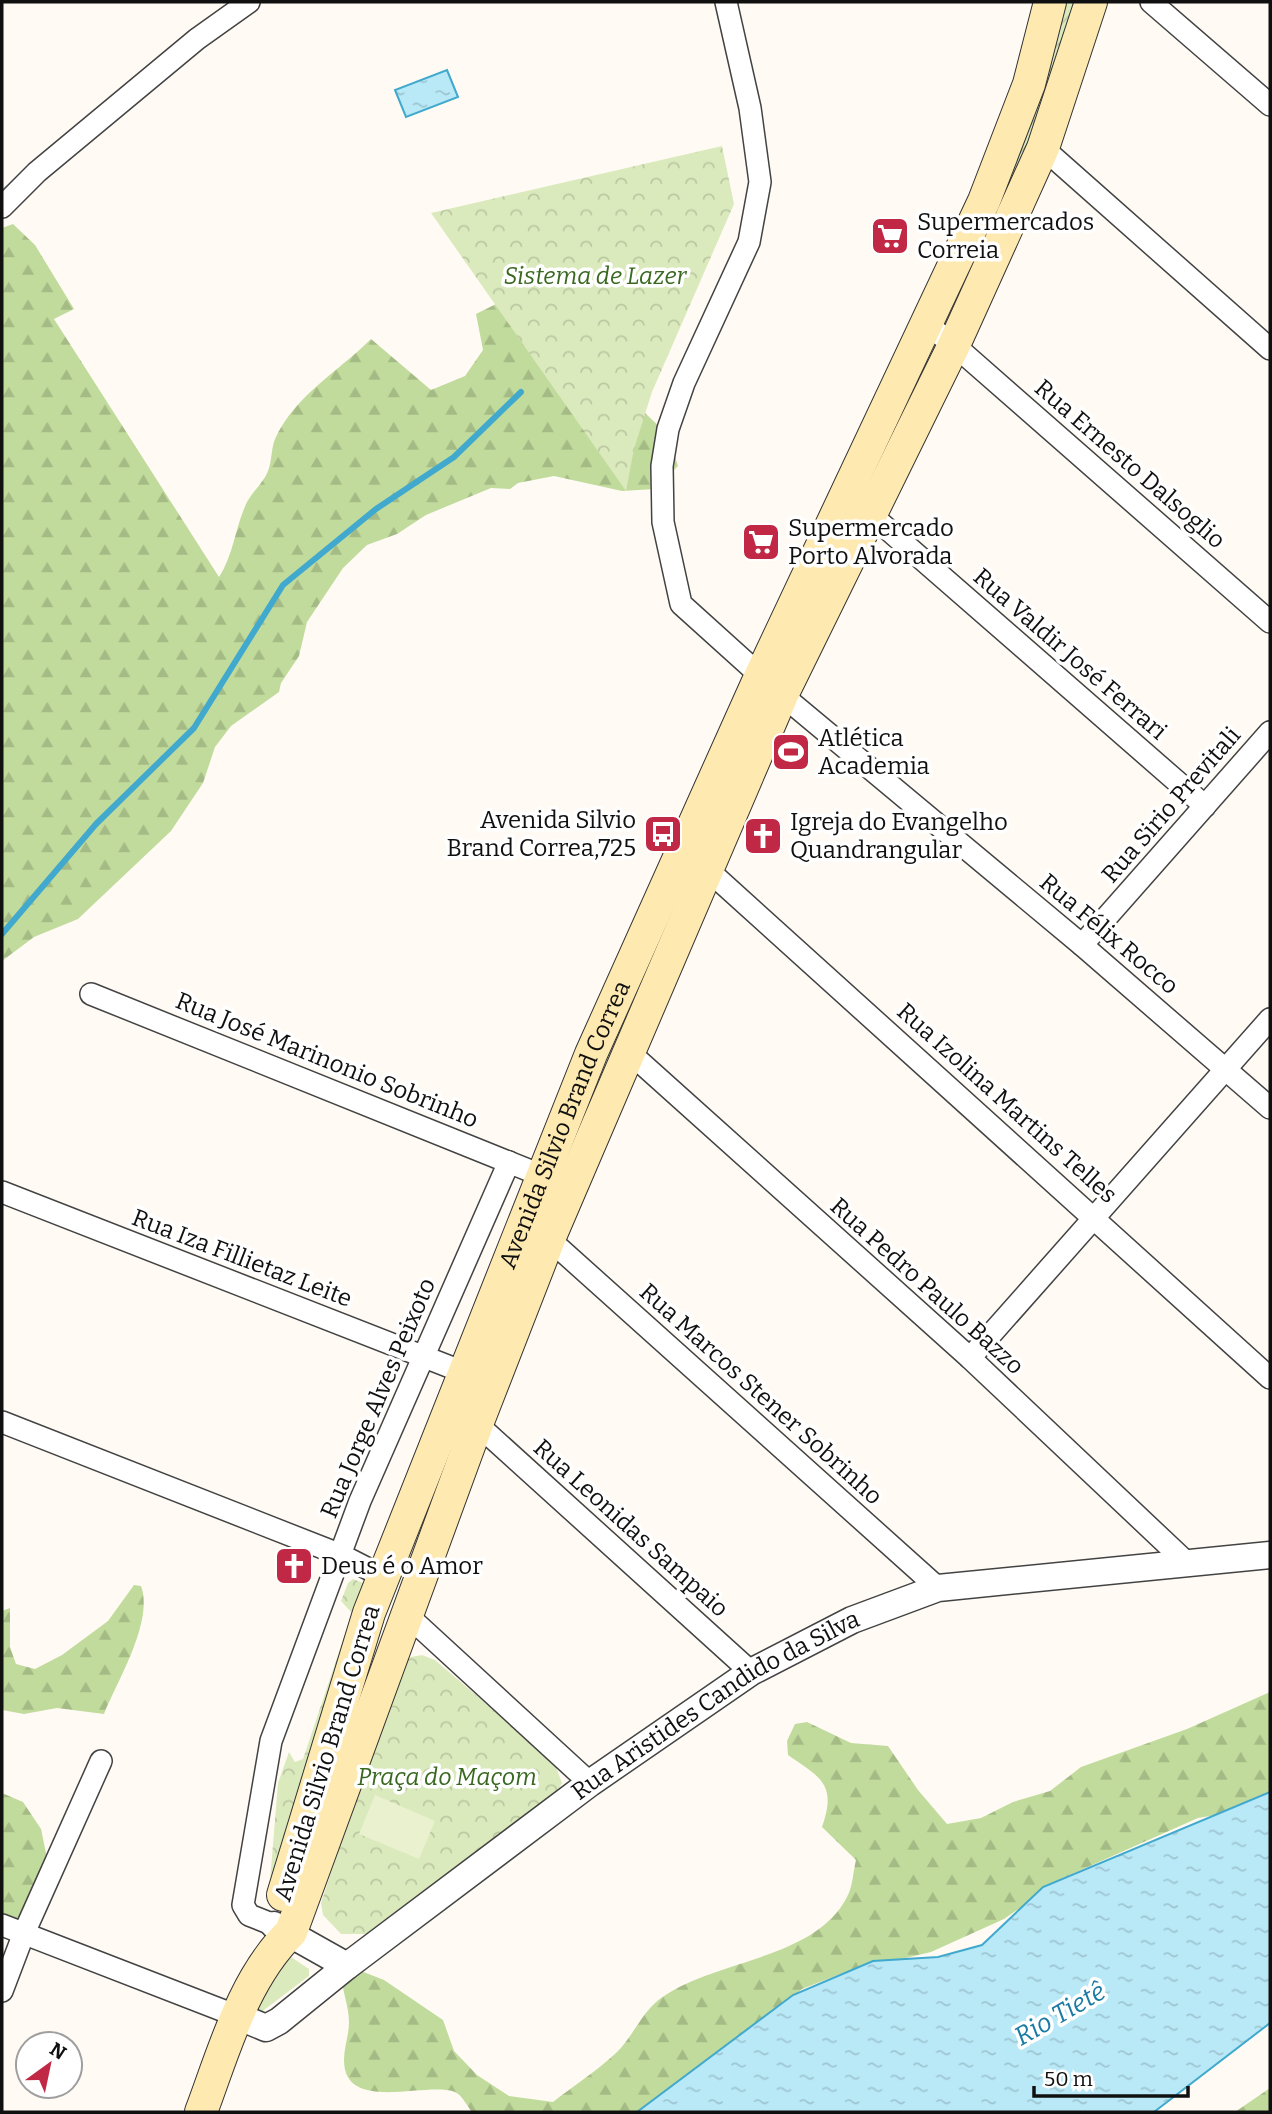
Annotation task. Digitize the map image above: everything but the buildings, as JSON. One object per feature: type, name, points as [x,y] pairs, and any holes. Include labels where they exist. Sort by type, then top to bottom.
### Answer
[{"type":"main road","name":"Avenida Silvio Brand Correa","points":[[279,1936],[369,1613],[463,1372],[597,1042],[771,685],[926,324],[984,201],[1029,83],[1050,2]]},
{"type":"main road","name":"Avenida Silvio Brand Correa","points":[[279,1936],[549,1240],[708,870],[771,685],[869,513],[954,345],[1043,148],[1091,2]]},
{"type":"main road","points":[[201,2112],[237,2016],[279,1936]]},
{"type":"street","points":[[2,207],[37,172],[175,57],[250,2]]},
{"type":"street","name":"Rua Félix Rocco","points":[[726,2],[750,108],[760,182],[757,212],[749,242],[684,383],[668,429],[662,466],[663,522],[681,604],[771,685],[1082,945],[1270,1108]]},
{"type":"street","points":[[1151,2],[1270,105]]},
{"type":"street","points":[[1043,148],[1270,349]]},
{"type":"street","points":[[926,324],[954,345]]},
{"type":"street","name":"Rua Ernesto Dalsoglio","points":[[954,345],[1270,622]]},
{"type":"street","name":"Rua Valdir José Ferrari","points":[[869,513],[1205,806]]},
{"type":"street","name":"Rua Sirio Previtali","points":[[1082,945],[1270,732]]},
{"type":"street","name":"Rua Izolina Martins Telles","points":[[708,870],[1270,1378]]},
{"type":"street","name":"Rua José Marinonio Sobrinho","points":[[91,994],[543,1176]]},
{"type":"street","points":[[970,1359],[1270,1019]]},
{"type":"street","name":"Rua Pedro Paulo Bazzo","points":[[629,1052],[970,1359],[1187,1563]]},
{"type":"street","name":"Rua Jorge Alves Peixoto","points":[[279,1936],[253,1918],[243,1905],[271,1741],[341,1555],[423,1357],[509,1162]]},
{"type":"street","name":"Rua Iza Fillietaz Leite","points":[[2,1192],[463,1372]]},
{"type":"street","name":"Rua Marcos Stener Sobrinho","points":[[549,1240],[938,1588]]},
{"type":"street","points":[[2,1422],[341,1555],[384,1577]]},
{"type":"street","name":"Rua Leonidas Sampaio","points":[[477,1423],[751,1672]]},
{"type":"street","name":"Rua Aristides Candido da Silva","points":[[237,2016],[266,2028],[279,2021],[347,1966],[590,1783],[751,1672],[852,1620],[938,1588],[1270,1555]]},
{"type":"street","points":[[406,1614],[590,1783]]},
{"type":"street","points":[[2,1992],[24,1933],[101,1761]]},
{"type":"street","points":[[2,1925],[237,2016]]},
{"type":"street","points":[[279,1936],[347,1966]]},
{"type":"green space","points":[[1059,2],[1078,2],[1011,195],[961,313],[951,306]]},
{"type":"green space","name":"Sistema de Lazer","points":[[722,146],[734,204],[652,392],[634,449],[626,491],[431,213]]},
{"type":"green space","points":[[13,224],[35,245],[74,309],[54,319],[219,577],[228,559],[247,502],[268,471],[275,439],[305,397],[371,339],[431,390],[465,376],[483,350],[476,314],[510,297],[668,435],[678,466],[655,489],[622,491],[554,476],[518,483],[510,489],[491,488],[426,515],[397,534],[367,545],[343,568],[307,622],[299,656],[281,683],[279,692],[231,726],[215,747],[203,783],[171,831],[78,919],[34,937],[2,961],[2,228]]},
{"type":"green space","points":[[353,1579],[365,1584],[269,1893],[278,1783],[289,1752],[295,1762],[303,1759],[352,1613],[341,1601],[348,1583]]},
{"type":"green space","points":[[134,1585],[141,1586],[143,1616],[133,1650],[104,1714],[57,1708],[24,1714],[2,1710],[2,1611],[10,1608],[10,1647],[16,1664],[35,1669],[62,1655],[108,1621]]},
{"type":"green space","name":"Praça do Maçom","points":[[422,1655],[435,1660],[554,1762],[562,1783],[555,1796],[370,1934],[341,1934],[323,1915],[321,1903],[397,1671],[411,1657]]},
{"type":"green space","points":[[1270,1692],[1270,1806],[1198,1818],[1063,1878],[1004,1919],[931,1952],[843,1973],[802,1989],[683,2082],[654,2112],[472,2112],[455,2092],[371,2091],[357,2086],[348,2076],[344,2060],[349,2022],[342,1979],[343,1964],[384,1980],[443,2020],[454,2051],[477,2075],[509,2096],[553,2102],[616,2053],[650,2008],[664,1996],[711,1974],[790,1946],[813,1933],[832,1918],[847,1897],[856,1860],[822,1827],[828,1801],[823,1784],[788,1755],[787,1741],[795,1724],[807,1722],[851,1743],[888,1746],[918,1790],[947,1824],[981,1818],[1013,1802],[1050,1791],[1081,1767],[1187,1729]]},
{"type":"green space","points":[[2,1793],[23,1802],[41,1829],[48,1863],[17,1944],[2,1934]]},
{"type":"green space","points":[[375,1795],[435,1821],[419,1859],[359,1834]]},
{"type":"green space","points":[[288,1955],[309,1969],[309,1976],[260,2013],[256,2009]]},
{"type":"green space","points":[[1270,2088],[1270,2112],[1235,2112]]},
{"type":"water","points":[[447,70],[458,97],[406,117],[395,90]]},
{"type":"water","name":"Rio Tietê","points":[[1270,1792],[1270,2023],[1154,2112],[637,2112],[793,1995],[873,1961],[938,1957],[982,1945],[1043,1887]]},
{"type":"waterway","points":[[2,934],[96,824],[194,728],[283,585],[376,509],[454,457],[521,392]]},
{"type":"place","name":"Supermercados Correia","points":[[890,236]]},
{"type":"place","name":"Supermercado Porto Alvorada","points":[[761,542]]},
{"type":"place","name":"Atlética Academia","points":[[791,752]]},
{"type":"place","name":"Avenida Silvio Brand Correa,725","points":[[663,834]]},
{"type":"place","name":"Igreja do Evangelho Quandrangular","points":[[763,836]]},
{"type":"place","name":"Deus é o Amor","points":[[294,1566]]}]
